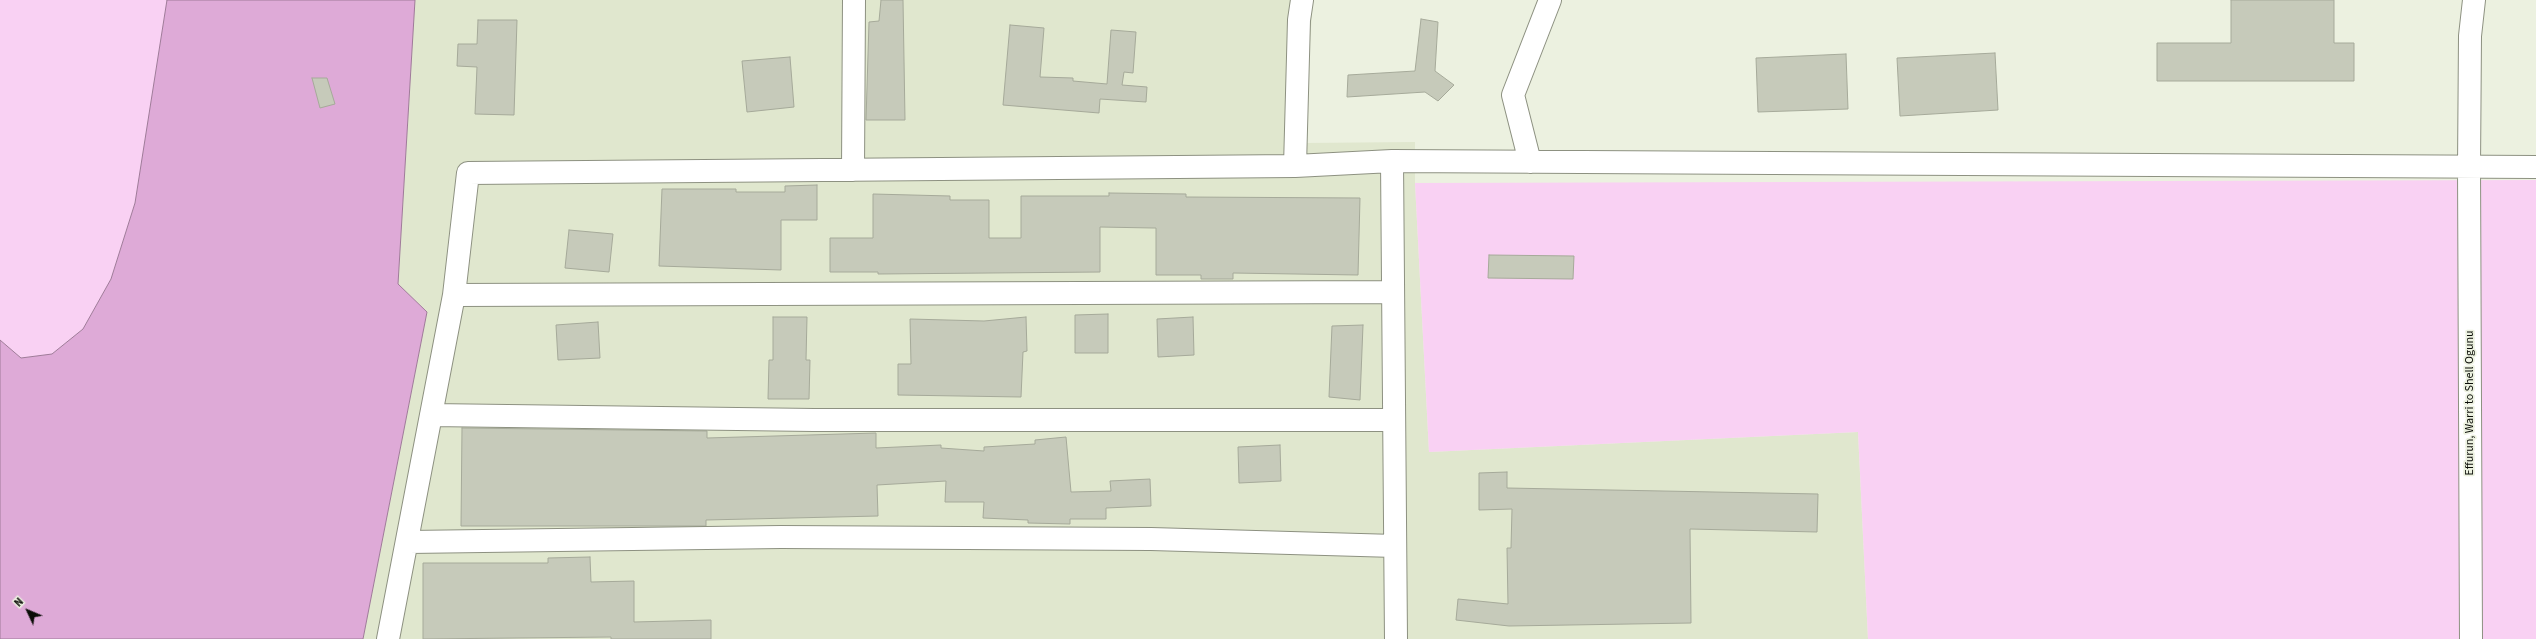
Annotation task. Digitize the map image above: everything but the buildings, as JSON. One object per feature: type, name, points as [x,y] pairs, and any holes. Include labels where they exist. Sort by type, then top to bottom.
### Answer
[{"type":"street","points":[[853,170],[854,0]]},
{"type":"street","points":[[1295,166],[1299,20],[1302,0]]},
{"type":"street","points":[[1530,162],[1513,95],[1550,0]]},
{"type":"street","name":"Effurun, Warri to Shell Ogunu","points":[[2471,639],[2469,167],[2470,36],[2474,0]]},
{"type":"street","points":[[1392,161],[1396,639]]},
{"type":"street","points":[[388,639],[409,542],[431,414],[454,295],[468,173],[1295,166],[1392,161],[2536,167]]},
{"type":"street","points":[[454,295],[1393,292]]},
{"type":"street","points":[[431,414],[830,420],[1394,420]]},
{"type":"street","points":[[409,542],[781,538],[1144,539],[1395,546]]},
{"type":"shaded area","points":[[0,0],[167,0],[135,203],[111,279],[83,329],[52,354],[21,358],[0,340]]},
{"type":"shaded area","points":[[167,0],[415,0],[398,284],[427,312],[363,639],[0,639],[0,340],[21,358],[52,354],[83,329],[111,279],[135,203]]},
{"type":"shaded area","points":[[415,0],[1313,0],[1303,143],[1415,142],[1415,183],[1429,452],[1858,432],[1868,639],[363,639],[427,312],[398,285]]},
{"type":"shaded area","points":[[2536,180],[2536,639],[1868,639],[1858,432],[1429,452],[1415,183]]}]
